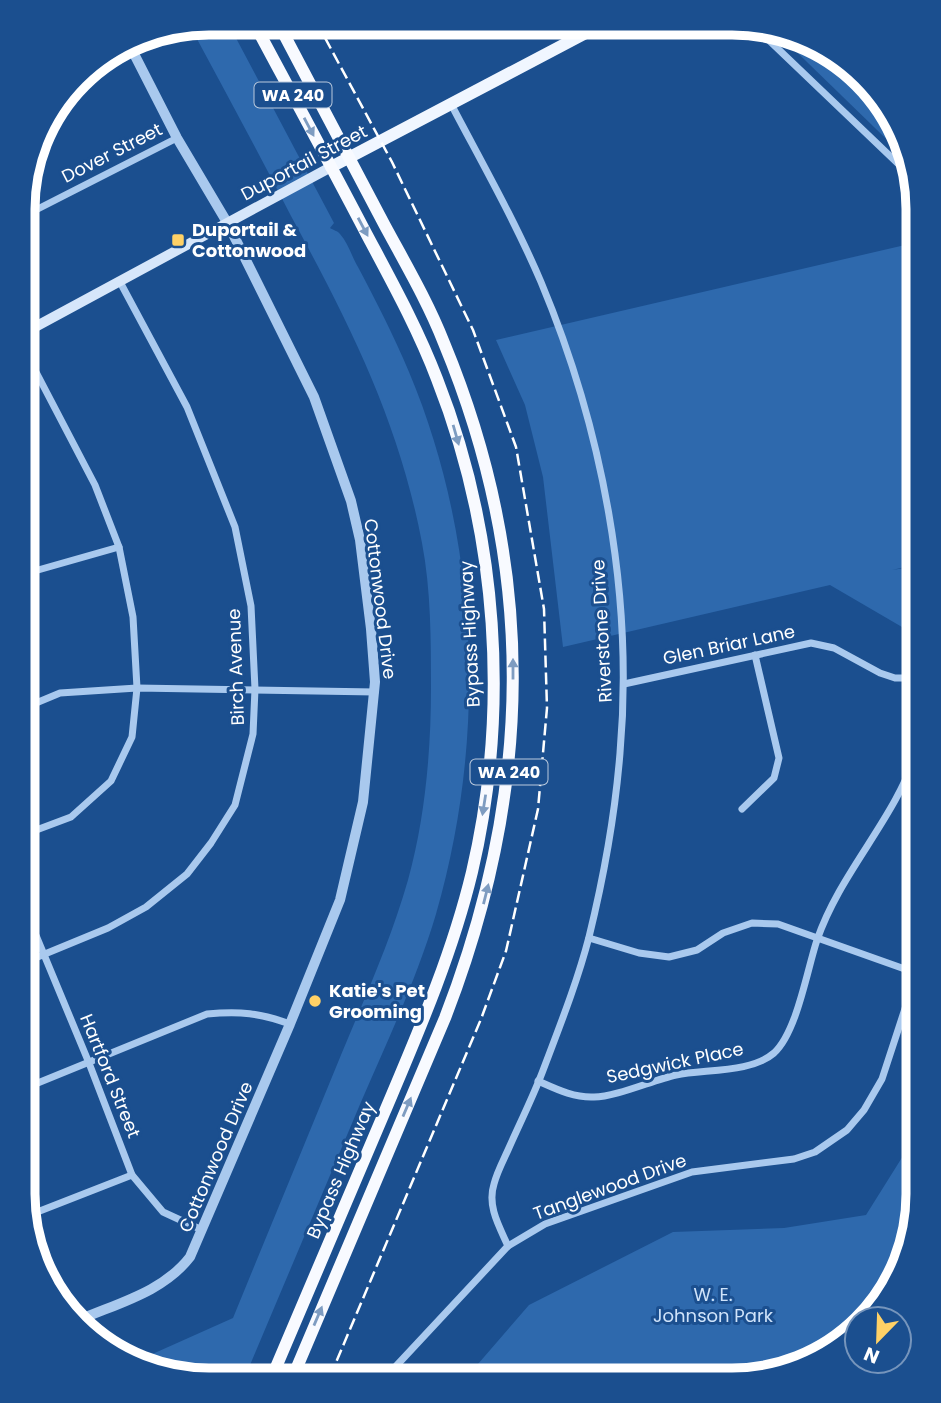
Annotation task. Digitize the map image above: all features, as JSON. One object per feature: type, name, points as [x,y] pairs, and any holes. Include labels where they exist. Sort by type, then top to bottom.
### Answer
[{"type":"highway","name":"Bypass Highway","points":[[260,35],[419,336],[438,380],[456,434],[476,510],[484,556],[493,653],[492,724],[482,822],[472,871],[449,951],[414,1041],[276,1368]]},
{"type":"highway","name":"Bypass Highway","points":[[284,35],[443,341],[464,394],[484,456],[496,512],[510,604],[513,662],[510,766],[503,816],[481,915],[464,970],[297,1368]]},
{"type":"main road","name":"Duportail Street","points":[[35,327],[582,35]]},
{"type":"street","points":[[767,39],[901,166]]},
{"type":"street","name":"Cottonwood Drive","points":[[86,1317],[170,1279],[190,1257],[340,900],[363,803],[375,692],[371,629],[360,540],[351,501],[314,397],[228,224],[177,138],[133,53]]},
{"type":"street","name":"Riverstone Drive","points":[[451,104],[530,258],[559,329],[579,388],[605,494],[619,583],[624,684],[610,844],[589,938],[569,1002],[493,1185],[492,1211],[508,1246]]},
{"type":"street","name":"Dover Street","points":[[35,210],[177,138]]},
{"type":"street","name":"Birch Avenue","points":[[35,957],[108,928],[136,912],[187,874],[211,843],[234,805],[253,734],[255,689],[251,606],[235,527],[187,407],[120,282]]},
{"type":"street","points":[[35,370],[95,485],[119,547],[133,617],[137,688],[132,737],[111,781],[71,817],[35,830]]},
{"type":"street","points":[[35,571],[119,547]]},
{"type":"street","name":"Glen Briar Lane","points":[[624,684],[811,643],[834,648],[887,676],[906,678]]},
{"type":"street","points":[[742,809],[774,778],[779,758],[755,655]]},
{"type":"street","points":[[35,704],[60,694],[137,688],[375,692]]},
{"type":"street","name":"Sedgwick Place","points":[[538,1081],[569,1094],[596,1097],[677,1075],[745,1066],[773,1053],[789,1032],[818,939],[833,901],[906,782]]},
{"type":"street","points":[[589,938],[639,953],[669,957],[697,950],[723,933],[752,923],[778,924],[906,967]]},
{"type":"street","name":"Hartford Street","points":[[35,933],[132,1175],[163,1212],[202,1230]]},
{"type":"street","name":"Tanglewood Drive","points":[[394,1368],[508,1246],[545,1224],[692,1172],[794,1159],[815,1152],[847,1130],[874,1095],[882,1079],[906,1005]]},
{"type":"street","points":[[35,1084],[207,1014],[235,1011],[264,1015],[290,1024]]},
{"type":"street","points":[[36,1212],[132,1175]]},
{"type":"green space","points":[[195,35],[234,35],[334,223],[330,228],[339,233],[345,242],[409,372],[433,437],[450,503],[462,571],[468,640],[469,710],[463,779],[452,847],[436,914],[420,962],[249,1368],[186,1367],[147,1356],[233,1318],[394,924],[414,857],[423,809],[430,736],[431,633],[427,579],[422,543],[400,455],[386,414],[352,334]]},
{"type":"green space","points":[[790,45],[819,58],[855,86],[883,122],[894,147]]},
{"type":"green space","points":[[906,245],[906,567],[892,570],[906,568],[906,627],[830,585],[563,647],[543,477],[525,405],[496,340]]},
{"type":"green space","name":"W. E. Johnson Park","points":[[906,1151],[906,1205],[903,1228],[888,1271],[866,1305],[843,1305],[843,1328],[819,1345],[788,1359],[755,1367],[475,1368],[529,1305],[673,1232],[784,1228],[866,1215]]},
{"type":"railway","points":[[323,35],[392,162],[473,330],[516,447],[544,609],[547,708],[538,809],[506,951],[481,1019],[334,1368]]},
{"type":"place","name":"Duportail & Cottonwood","points":[[178,240]]},
{"type":"place","name":"Katie's Pet Grooming","points":[[315,1001]]}]
